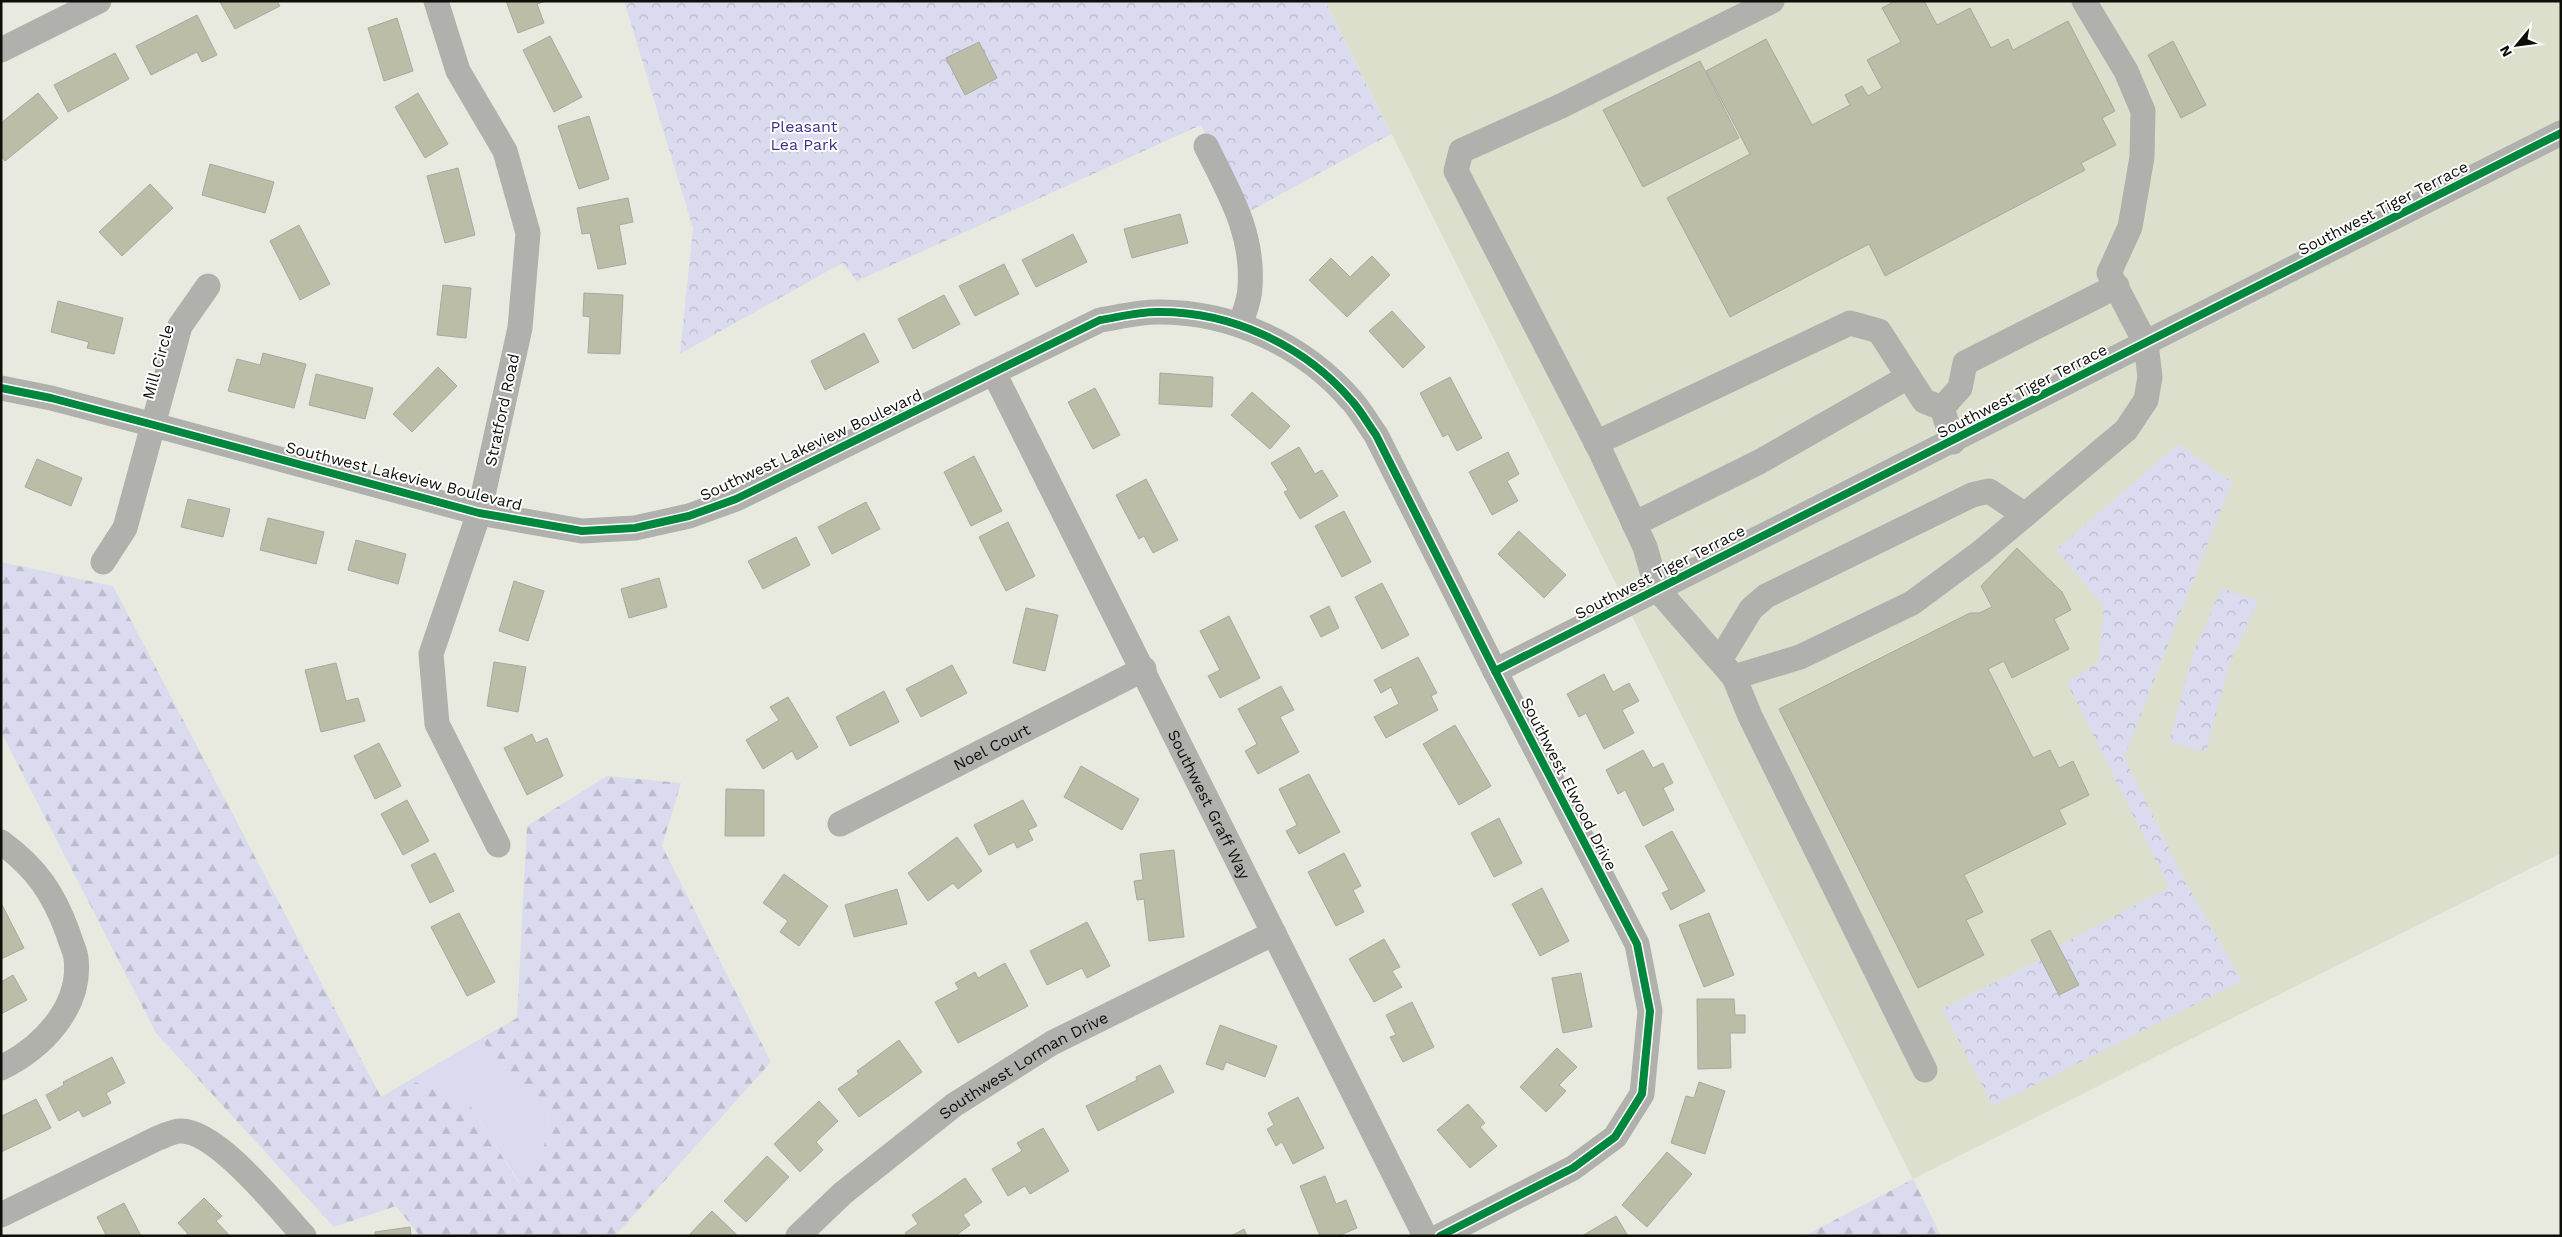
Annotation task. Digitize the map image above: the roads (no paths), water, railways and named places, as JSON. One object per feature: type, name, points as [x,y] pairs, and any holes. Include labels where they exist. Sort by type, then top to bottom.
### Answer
[{"type":"street","points":[[1,50],[99,1]]},
{"type":"street","name":"Stratford Road","points":[[436,1],[458,71],[506,152],[528,233],[520,328],[479,512],[431,654],[437,724],[498,845]]},
{"type":"street","points":[[1772,1],[1561,106],[1461,151],[1456,170],[1596,443],[1645,548],[1657,589],[1727,668],[1924,1070]]},
{"type":"street","points":[[1727,668],[1800,657],[1912,603],[1981,552],[2126,430],[2146,400],[2150,377],[2146,344],[2109,272],[2130,227],[2142,157],[2144,111],[2126,71],[2084,1]]},
{"type":"street","name":"Southwest Tiger Terrace","points":[[1495,671],[1953,442],[2561,133]]},
{"type":"street","points":[[1206,146],[1244,224],[1250,256],[1250,289],[1240,325]]},
{"type":"street","name":"Mill Circle","points":[[103,562],[125,528],[180,326],[208,286]]},
{"type":"street","points":[[1942,408],[1960,388],[1965,363],[2117,286]]},
{"type":"street","name":"Southwest Lakeview Boulevard","points":[[1,388],[51,398],[479,512],[582,531],[635,528],[690,516],[736,499],[1100,320],[1156,312],[1202,315],[1240,325]]},
{"type":"street","points":[[1596,443],[1850,323],[1879,331],[1924,401],[1942,408]]},
{"type":"street","name":"Southwest Elwood Drive","points":[[1240,325],[1290,347],[1324,374],[1352,401],[1376,435],[1495,671],[1637,944],[1650,1011],[1642,1094],[1615,1137],[1573,1168],[1440,1236]]},
{"type":"street","name":"Southwest Graff Way","points":[[994,372],[1425,1236]]},
{"type":"street","points":[[1634,524],[1759,462],[1908,377]]},
{"type":"street","points":[[1942,408],[1953,442]]},
{"type":"street","points":[[1727,668],[1751,609],[1766,596],[1972,495],[1989,491],[2025,515]]},
{"type":"street","name":"Noel Court","points":[[840,824],[1144,670]]},
{"type":"street","points":[[1,842],[19,856],[41,878],[62,918],[76,957],[75,984],[65,1010],[50,1033],[18,1060],[1,1068]]},
{"type":"street","name":"Southwest Lorman Drive","points":[[798,1236],[842,1193],[954,1105],[1052,1043],[1274,933]]},
{"type":"street","points":[[1,1215],[158,1138],[180,1131],[201,1135],[229,1156],[304,1236]]},
{"type":"park label","name":"Pleasant Lea Park","points":[[804,135]]}]
